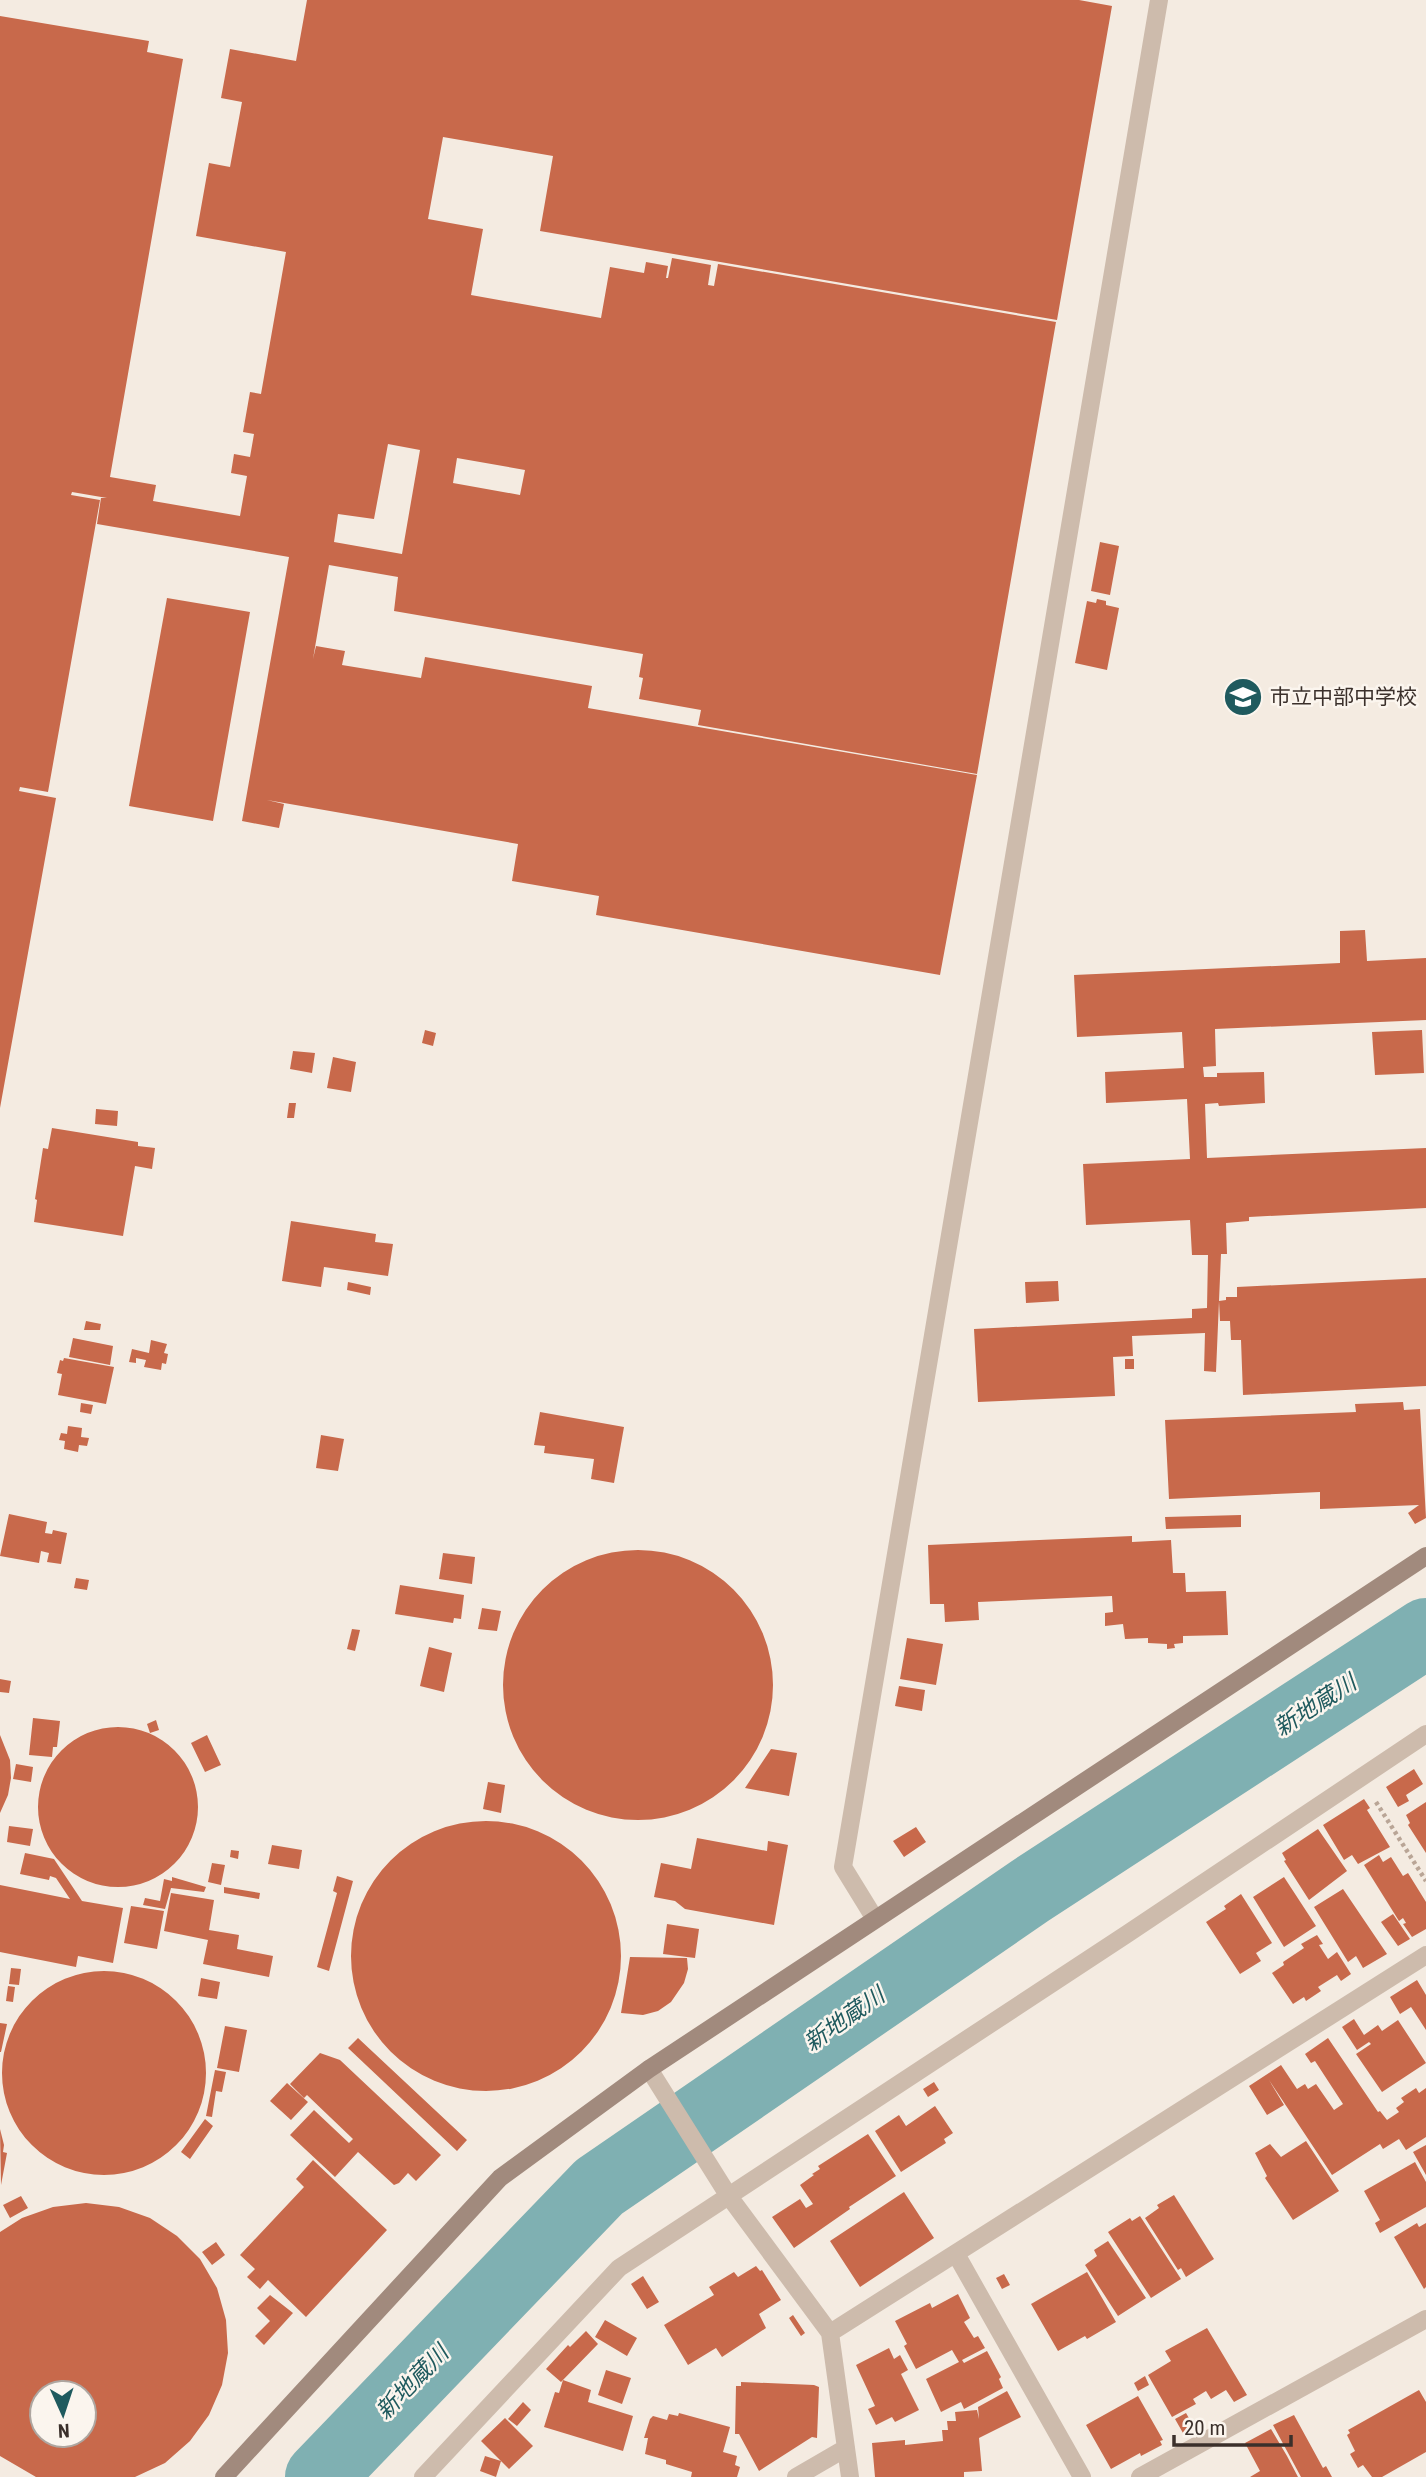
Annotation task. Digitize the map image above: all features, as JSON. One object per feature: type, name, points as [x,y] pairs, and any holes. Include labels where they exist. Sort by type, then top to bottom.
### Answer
[{"type":"street","points":[[875,1919],[843,1867],[1159,0]]},
{"type":"street","points":[[224,2477],[500,2178],[649,2069],[1426,1556]]},
{"type":"street","points":[[424,2477],[619,2268],[1426,1734]]},
{"type":"street","points":[[830,2333],[1426,1955]]},
{"type":"street","points":[[649,2069],[728,2195],[830,2333],[850,2477]]},
{"type":"street","points":[[957,2254],[1082,2477]]},
{"type":"street","points":[[1140,2477],[1426,2319]]},
{"type":"street","points":[[796,2477],[846,2448]]},
{"type":"path","points":[[1360,1777],[1426,1881]]},
{"type":"building","points":[[307,0],[1079,0],[1112,6],[1057,320],[540,231],[553,156],[443,137],[428,219],[483,229],[471,295],[601,318],[610,267],[644,273],[646,262],[668,266],[668,278],[672,258],[711,265],[708,285],[714,286],[718,264],[1056,322],[977,774],[698,725],[701,710],[639,699],[643,678],[639,677],[643,654],[394,611],[398,577],[329,565],[313,659],[316,646],[345,651],[342,665],[421,678],[425,657],[592,686],[588,708],[977,775],[940,975],[596,915],[599,896],[512,881],[518,844],[267,800],[284,804],[279,828],[242,821],[289,557],[97,524],[101,498],[107,498],[72,492],[71,495],[100,500],[48,792],[20,787],[19,791],[56,798],[0,1108],[0,16],[149,41],[147,52],[183,59],[110,477],[156,485],[153,501],[240,516],[247,476],[231,473],[234,454],[250,457],[254,434],[243,432],[250,392],[261,394],[286,252],[196,236],[209,163],[230,167],[242,102],[221,98],[230,49],[296,61]],"holes":[[[388,444],[420,450],[402,554],[334,542],[338,514],[374,519]],[[457,458],[525,470],[520,495],[453,483]]]},
{"type":"building","points":[[1100,542],[1119,546],[1110,595],[1091,591]]},
{"type":"building","points":[[167,598],[250,612],[213,821],[129,806]]},
{"type":"building","points":[[1097,599],[1106,601],[1106,605],[1119,608],[1107,670],[1075,663],[1087,601],[1096,603]]},
{"type":"building","points":[[1365,930],[1367,961],[1426,958],[1426,1020],[1215,1029],[1216,1066],[1203,1067],[1204,1077],[1217,1077],[1217,1073],[1264,1072],[1265,1103],[1219,1106],[1218,1103],[1205,1104],[1207,1158],[1426,1148],[1426,1208],[1249,1217],[1249,1221],[1226,1223],[1227,1254],[1221,1254],[1216,1372],[1204,1371],[1205,1333],[1132,1336],[1133,1356],[1113,1357],[1115,1396],[978,1402],[974,1329],[1192,1318],[1192,1309],[1207,1308],[1208,1255],[1192,1255],[1190,1220],[1086,1225],[1083,1164],[1190,1159],[1187,1099],[1106,1103],[1105,1072],[1184,1068],[1182,1032],[1077,1037],[1074,975],[1340,963],[1340,931]]},
{"type":"building","points":[[425,1030],[436,1033],[433,1046],[422,1043]]},
{"type":"building","points":[[1422,1030],[1424,1073],[1375,1075],[1372,1032]]},
{"type":"building","points":[[293,1051],[315,1053],[312,1073],[290,1069]]},
{"type":"building","points":[[333,1057],[356,1062],[351,1092],[327,1088]]},
{"type":"building","points":[[289,1103],[296,1103],[294,1118],[287,1118]]},
{"type":"building","points":[[96,1109],[118,1111],[117,1126],[95,1124]]},
{"type":"building","points":[[52,1128],[138,1142],[138,1146],[155,1148],[152,1169],[135,1166],[123,1236],[34,1222],[43,1148],[48,1149]]},
{"type":"building","points":[[291,1221],[376,1234],[375,1242],[393,1244],[388,1276],[324,1267],[321,1287],[282,1281]]},
{"type":"building","points":[[1426,1278],[1426,1386],[1243,1395],[1241,1340],[1231,1340],[1230,1321],[1220,1321],[1219,1301],[1226,1300],[1226,1297],[1237,1297],[1237,1287]]},
{"type":"building","points":[[1058,1281],[1059,1301],[1026,1303],[1025,1282]]},
{"type":"building","points":[[348,1282],[371,1287],[370,1295],[347,1290]]},
{"type":"building","points":[[86,1321],[101,1324],[100,1330],[84,1330]]},
{"type":"building","points":[[73,1338],[113,1346],[110,1365],[69,1357]]},
{"type":"building","points":[[151,1340],[167,1344],[164,1353],[168,1354],[166,1364],[162,1363],[161,1370],[144,1367],[146,1360],[136,1358],[136,1363],[129,1362],[132,1349],[149,1353]]},
{"type":"building","points":[[64,1358],[114,1367],[106,1404],[58,1395],[62,1374],[57,1373],[60,1360],[63,1361]]},
{"type":"building","points":[[1125,1359],[1134,1359],[1134,1369],[1125,1369]]},
{"type":"building","points":[[1403,1402],[1404,1410],[1420,1409],[1426,1518],[1415,1524],[1408,1513],[1419,1505],[1320,1509],[1320,1492],[1169,1499],[1165,1420],[1356,1412],[1355,1404]]},
{"type":"building","points":[[81,1403],[93,1405],[91,1414],[80,1412]]},
{"type":"building","points":[[540,1412],[624,1427],[614,1483],[591,1479],[594,1459],[544,1453],[545,1446],[534,1445]]},
{"type":"building","points":[[68,1426],[82,1428],[81,1437],[89,1438],[87,1446],[79,1445],[78,1452],[64,1449],[65,1441],[59,1440],[61,1433],[67,1434]]},
{"type":"building","points":[[321,1435],[344,1439],[338,1471],[316,1468]]},
{"type":"building","points":[[9,1514],[47,1522],[45,1533],[52,1534],[53,1530],[67,1533],[61,1564],[47,1562],[49,1553],[41,1551],[39,1563],[0,1556]]},
{"type":"building","points":[[1241,1515],[1241,1527],[1166,1529],[1165,1517]]},
{"type":"building","points":[[1132,1536],[1132,1542],[1171,1540],[1173,1573],[1185,1573],[1186,1592],[1226,1591],[1228,1635],[1183,1636],[1183,1643],[1174,1644],[1175,1648],[1167,1649],[1167,1644],[1148,1643],[1148,1638],[1125,1639],[1123,1624],[1105,1626],[1105,1613],[1113,1612],[1112,1596],[978,1602],[979,1620],[945,1622],[944,1604],[930,1604],[928,1545]]},
{"type":"building","points":[[638,1550],[664,1553],[690,1561],[713,1573],[733,1590],[750,1610],[762,1633],[770,1659],[773,1685],[770,1711],[762,1737],[750,1760],[733,1780],[713,1797],[690,1809],[664,1817],[638,1820],[612,1817],[586,1809],[563,1797],[543,1780],[526,1760],[514,1737],[506,1711],[503,1685],[506,1659],[514,1633],[526,1610],[543,1590],[563,1573],[586,1561],[612,1553]]},
{"type":"building","points":[[443,1553],[475,1557],[472,1584],[439,1579]]},
{"type":"building","points":[[76,1578],[89,1580],[87,1590],[74,1588]]},
{"type":"building","points":[[400,1585],[464,1595],[461,1619],[454,1618],[453,1623],[395,1614]]},
{"type":"building","points":[[482,1608],[501,1611],[497,1631],[478,1629]]},
{"type":"building","points":[[352,1629],[360,1630],[355,1651],[347,1649]]},
{"type":"building","points":[[907,1638],[943,1644],[936,1685],[900,1679]]},
{"type":"building","points":[[429,1647],[452,1653],[444,1692],[420,1686]]},
{"type":"building","points":[[0,1679],[11,1681],[9,1693],[0,1692]]},
{"type":"building","points":[[899,1686],[925,1690],[922,1711],[895,1706]]},
{"type":"building","points":[[33,1718],[60,1721],[57,1747],[53,1747],[52,1757],[29,1755]]},
{"type":"building","points":[[156,1720],[159,1730],[150,1733],[147,1724]]},
{"type":"building","points":[[118,1727],[149,1733],[175,1750],[192,1776],[198,1807],[192,1838],[175,1864],[149,1881],[118,1887],[87,1881],[61,1864],[44,1838],[38,1807],[44,1776],[61,1750],[87,1733]]},
{"type":"building","points":[[0,1735],[10,1760],[11,1778],[8,1795],[0,1813]]},
{"type":"building","points":[[207,1735],[221,1765],[205,1772],[191,1743]]},
{"type":"building","points":[[771,1749],[797,1753],[789,1796],[745,1788]]},
{"type":"building","points":[[16,1764],[33,1767],[31,1782],[13,1779]]},
{"type":"building","points":[[1414,1769],[1423,1784],[1406,1795],[1409,1801],[1398,1807],[1386,1787]]},
{"type":"building","points":[[488,1782],[505,1785],[501,1813],[483,1809]]},
{"type":"building","points":[[1364,1799],[1370,1808],[1367,1810],[1390,1847],[1358,1864],[1352,1855],[1344,1860],[1323,1825]]},
{"type":"building","points":[[1426,1802],[1426,1853],[1408,1825],[1410,1823],[1406,1815]]},
{"type":"building","points":[[486,1821],[538,1831],[572,1852],[590,1870],[611,1904],[621,1956],[611,2008],[590,2042],[572,2060],[538,2081],[486,2091],[434,2081],[400,2060],[382,2042],[361,2008],[351,1956],[361,1904],[382,1870],[400,1852],[434,1831]]},
{"type":"building","points":[[9,1826],[33,1829],[30,1846],[7,1842]]},
{"type":"building","points":[[916,1827],[926,1842],[904,1857],[893,1841]]},
{"type":"building","points":[[1318,1829],[1347,1871],[1309,1900],[1284,1861],[1286,1860],[1282,1853]]},
{"type":"building","points":[[697,1838],[767,1851],[768,1841],[788,1845],[774,1925],[685,1909],[675,1901],[654,1897],[661,1863],[691,1869]]},
{"type":"building","points":[[272,1845],[302,1850],[299,1869],[268,1864]]},
{"type":"building","points":[[231,1850],[239,1851],[238,1859],[230,1857]]},
{"type":"building","points":[[25,1853],[54,1859],[82,1901],[123,1908],[113,1963],[78,1956],[76,1967],[0,1952],[0,1885],[70,1899],[56,1878],[50,1876],[49,1880],[20,1874]]},
{"type":"building","points":[[1379,1855],[1383,1862],[1391,1857],[1403,1876],[1408,1873],[1426,1902],[1426,1929],[1412,1937],[1403,1924],[1406,1923],[1403,1918],[1399,1921],[1364,1865]]},
{"type":"building","points":[[212,1863],[225,1865],[221,1885],[208,1882]]},
{"type":"building","points":[[337,1876],[353,1881],[329,1971],[317,1967],[337,1893],[333,1891]]},
{"type":"building","points":[[172,1877],[206,1887],[204,1892],[171,1888],[165,1909],[143,1905],[145,1898],[160,1901],[164,1879],[172,1881]]},
{"type":"building","points":[[1284,1877],[1316,1926],[1284,1947],[1253,1897]]},
{"type":"building","points":[[224,1887],[260,1893],[259,1899],[224,1893]]},
{"type":"building","points":[[1343,1889],[1387,1954],[1363,1968],[1356,1956],[1348,1962],[1314,1907]]},
{"type":"building","points":[[171,1893],[214,1900],[209,1930],[239,1935],[237,1949],[273,1956],[269,1977],[203,1964],[208,1940],[164,1931]]},
{"type":"building","points":[[1241,1894],[1272,1943],[1256,1953],[1261,1961],[1240,1974],[1206,1922],[1226,1909],[1224,1906]]},
{"type":"building","points":[[131,1906],[164,1911],[157,1949],[124,1943]]},
{"type":"building","points":[[1393,1914],[1410,1939],[1398,1946],[1381,1922]]},
{"type":"building","points":[[667,1924],[699,1929],[695,1958],[663,1954]]},
{"type":"building","points":[[1317,1935],[1323,1944],[1319,1945],[1328,1959],[1337,1952],[1351,1974],[1341,1981],[1337,1975],[1318,1987],[1321,1991],[1306,2001],[1304,1997],[1293,2004],[1272,1973],[1304,1948],[1301,1944]]},
{"type":"building","points":[[630,1957],[687,1958],[688,1969],[684,1983],[671,2002],[658,2011],[643,2015],[621,2013]]},
{"type":"building","points":[[11,1968],[21,1969],[19,1985],[9,1984]]},
{"type":"building","points":[[104,1971],[143,1979],[176,2001],[198,2034],[206,2073],[198,2112],[176,2145],[143,2167],[104,2175],[65,2167],[32,2145],[10,2112],[2,2073],[10,2034],[32,2001],[65,1979]]},
{"type":"building","points":[[201,1978],[220,1982],[217,1999],[198,1996]]},
{"type":"building","points":[[1417,1980],[1426,1995],[1426,2030],[1411,2007],[1400,2014],[1390,1997]]},
{"type":"building","points":[[8,1986],[15,1987],[13,2002],[6,2001]]},
{"type":"building","points":[[1354,2019],[1364,2035],[1378,2025],[1382,2031],[1398,2020],[1426,2063],[1382,2092],[1356,2054],[1371,2044],[1369,2042],[1357,2050],[1342,2027]]},
{"type":"building","points":[[0,2023],[7,2024],[1,2052],[0,2052]]},
{"type":"building","points":[[225,2026],[247,2030],[239,2072],[217,2068]]},
{"type":"building","points":[[358,2038],[467,2140],[457,2151],[348,2048]]},
{"type":"building","points":[[1328,2038],[1378,2112],[1387,2120],[1399,2112],[1396,2108],[1404,2102],[1401,2098],[1416,2088],[1419,2093],[1426,2088],[1426,2137],[1406,2150],[1399,2139],[1383,2149],[1380,2144],[1332,2175],[1269,2080],[1284,2105],[1267,2115],[1249,2086],[1281,2065],[1297,2089],[1305,2084],[1308,2089],[1316,2084],[1334,2110],[1343,2104],[1315,2061],[1311,2063],[1305,2054]]},
{"type":"building","points":[[320,2053],[340,2060],[441,2155],[416,2181],[408,2173],[394,2185],[358,2152],[335,2177],[290,2135],[314,2110],[349,2143],[353,2139],[307,2095],[304,2098],[290,2084]]},
{"type":"building","points":[[215,2070],[226,2072],[222,2092],[216,2091],[212,2117],[206,2116]]},
{"type":"building","points":[[934,2082],[939,2090],[928,2097],[923,2089]]},
{"type":"building","points":[[287,2083],[308,2102],[291,2120],[270,2101]]},
{"type":"building","points":[[935,2106],[953,2133],[944,2139],[946,2143],[901,2172],[875,2131],[899,2115],[906,2126]]},
{"type":"building","points":[[205,2119],[213,2126],[190,2159],[181,2152]]},
{"type":"building","points":[[0,2129],[3,2152],[7,2153],[1,2185]]},
{"type":"building","points":[[868,2134],[896,2176],[794,2248],[772,2217],[800,2199],[806,2208],[813,2204],[800,2185],[820,2169],[818,2166]]},
{"type":"building","points":[[1306,2141],[1339,2191],[1293,2220],[1265,2178],[1267,2176],[1255,2153],[1270,2144],[1281,2157]]},
{"type":"building","points":[[1426,2145],[1426,2175],[1413,2152]]},
{"type":"building","points":[[313,2160],[387,2230],[306,2317],[268,2280],[260,2289],[247,2277],[255,2269],[240,2255],[304,2187],[296,2179]]},
{"type":"building","points":[[1415,2162],[1426,2182],[1426,2207],[1380,2233],[1375,2223],[1380,2220],[1364,2191]]},
{"type":"building","points":[[904,2192],[934,2238],[860,2287],[830,2241]]},
{"type":"building","points":[[1174,2195],[1214,2259],[1186,2277],[1181,2268],[1178,2270],[1145,2218],[1159,2208],[1157,2205]]},
{"type":"building","points":[[21,2196],[28,2208],[10,2218],[3,2205]]},
{"type":"building","points":[[86,2203],[119,2207],[150,2218],[177,2236],[200,2259],[217,2288],[226,2320],[228,2353],[222,2385],[209,2415],[190,2441],[165,2463],[135,2477],[36,2477],[0,2456],[0,2232],[22,2218],[53,2207]]},
{"type":"building","points":[[1140,2216],[1181,2279],[1151,2298],[1108,2232],[1130,2218],[1132,2221]]},
{"type":"building","points":[[1417,2223],[1419,2227],[1426,2223],[1424,2289],[1394,2237]]},
{"type":"building","points":[[1108,2241],[1146,2298],[1118,2316],[1085,2265],[1097,2256],[1094,2250]]},
{"type":"building","points":[[216,2242],[225,2255],[212,2265],[202,2252]]},
{"type":"building","points":[[756,2266],[762,2270],[781,2300],[759,2314],[766,2328],[722,2357],[716,2348],[688,2365],[664,2325],[714,2295],[709,2287],[734,2272],[738,2277]]},
{"type":"building","points":[[1087,2272],[1116,2322],[1087,2339],[1085,2336],[1058,2351],[1031,2304]]},
{"type":"building","points":[[1004,2274],[1010,2285],[1002,2289],[996,2278]]},
{"type":"building","points":[[643,2276],[659,2302],[647,2309],[631,2284]]},
{"type":"building","points":[[958,2294],[970,2318],[964,2322],[974,2338],[978,2336],[985,2348],[962,2360],[964,2363],[987,2351],[1001,2377],[999,2379],[1003,2388],[964,2409],[961,2402],[941,2412],[926,2379],[959,2362],[952,2350],[916,2369],[895,2321],[930,2303],[932,2308]]},
{"type":"building","points":[[270,2295],[293,2313],[264,2345],[255,2336],[270,2321],[257,2308]]},
{"type":"building","points":[[793,2315],[805,2333],[801,2336],[789,2318]]},
{"type":"building","points":[[605,2320],[637,2338],[627,2356],[595,2337]]},
{"type":"building","points":[[1207,2328],[1247,2395],[1234,2402],[1226,2390],[1211,2399],[1206,2391],[1193,2399],[1196,2404],[1172,2417],[1148,2375],[1171,2361],[1165,2351]]},
{"type":"building","points":[[586,2331],[598,2344],[561,2382],[546,2369],[568,2345],[570,2347]]},
{"type":"building","points":[[889,2348],[894,2359],[900,2355],[908,2370],[901,2374],[919,2410],[895,2422],[892,2417],[876,2425],[868,2409],[875,2406],[856,2365]]},
{"type":"building","points":[[606,2370],[631,2378],[622,2404],[598,2395]]},
{"type":"building","points":[[1145,2376],[1149,2385],[1138,2391],[1134,2383]]},
{"type":"building","points":[[563,2380],[591,2390],[588,2402],[633,2416],[623,2451],[544,2427],[555,2392],[559,2393]]},
{"type":"building","points":[[741,2382],[819,2387],[817,2438],[812,2437],[759,2471],[739,2434],[735,2434],[736,2386],[741,2386]]},
{"type":"building","points":[[1419,2390],[1426,2402],[1426,2452],[1382,2477],[1372,2477],[1363,2465],[1358,2468],[1350,2454],[1355,2451],[1347,2435],[1350,2433],[1348,2430]]},
{"type":"building","points":[[1007,2391],[1021,2417],[979,2438],[982,2471],[964,2472],[964,2477],[875,2477],[872,2443],[905,2440],[905,2445],[943,2441],[942,2430],[948,2430],[947,2421],[956,2421],[955,2412],[977,2410],[979,2419],[978,2407]]},
{"type":"building","points":[[1138,2396],[1163,2440],[1160,2441],[1162,2445],[1141,2456],[1140,2453],[1111,2469],[1086,2425]]},
{"type":"building","points":[[523,2402],[531,2410],[517,2426],[508,2419]]},
{"type":"building","points":[[679,2413],[730,2427],[723,2452],[737,2456],[735,2465],[740,2467],[737,2477],[691,2477],[692,2472],[645,2454],[648,2438],[644,2438],[650,2419],[653,2416],[667,2420],[669,2414],[678,2416]]},
{"type":"building","points":[[1186,2413],[1194,2427],[1183,2433],[1175,2419]]},
{"type":"building","points":[[1294,2415],[1323,2468],[1326,2466],[1332,2477],[1301,2477],[1273,2425]]},
{"type":"building","points":[[505,2418],[533,2446],[509,2469],[481,2441]]},
{"type":"building","points":[[1271,2429],[1298,2477],[1250,2477],[1260,2471],[1245,2443]]},
{"type":"building","points":[[485,2456],[501,2461],[496,2477],[480,2471]]},
{"type":"waterway","name":"新地蔵川","points":[[320,2477],[599,2187],[1030,1891],[1426,1633]]},
{"type":"place","name":"市立中部中学校","points":[[1243,697]]}]
